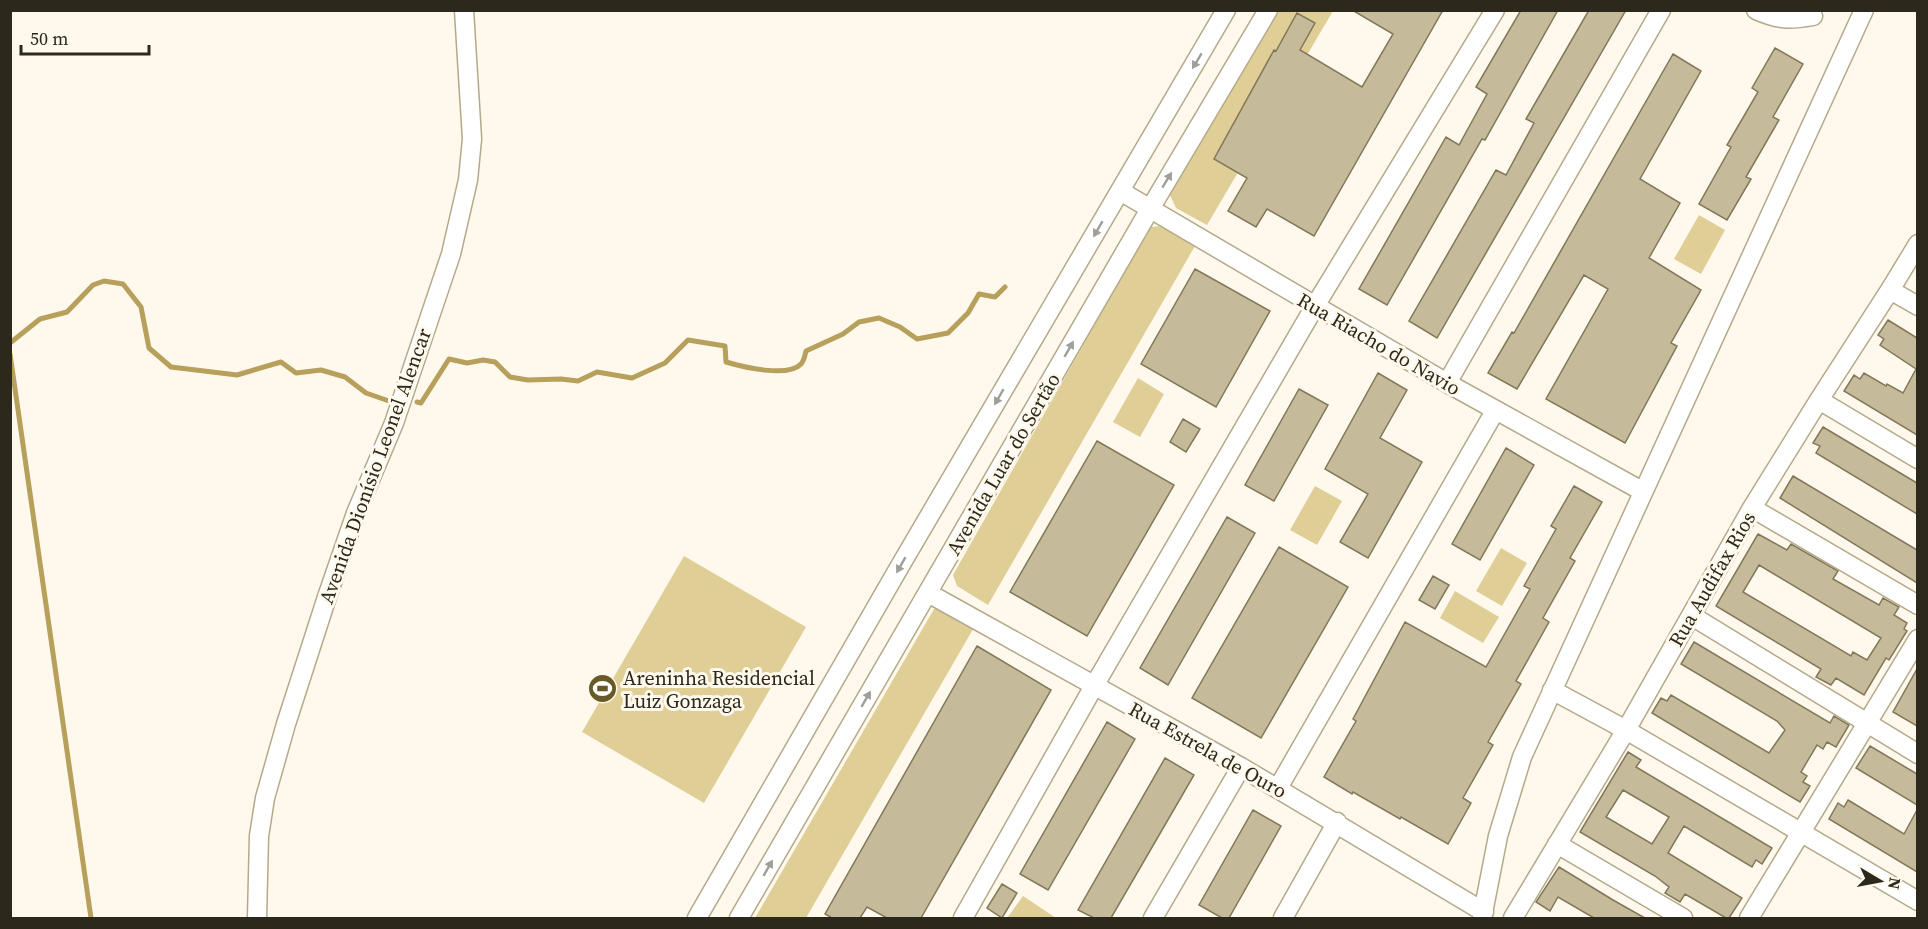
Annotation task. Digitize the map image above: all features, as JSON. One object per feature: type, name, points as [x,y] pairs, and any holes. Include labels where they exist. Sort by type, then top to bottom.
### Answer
[{"type":"street","name":"Avenida Dionísio Leonel Alencar","points":[[257,918],[259,836],[265,798],[286,724],[356,513],[394,423],[451,254],[471,157],[472,130],[464,10]]},
{"type":"street","name":"Avenida Luar do Sertão","points":[[697,918],[1226,10]]},
{"type":"street","name":"Avenida Luar do Sertão","points":[[739,918],[1268,10]]},
{"type":"street","points":[[963,918],[1094,686],[1315,306],[1495,10]]},
{"type":"street","points":[[1447,383],[1660,10]]},
{"type":"street","points":[[1756,10],[1777,19],[1788,20],[1813,16]]},
{"type":"street","points":[[1483,915],[1498,836],[1522,757],[1864,10]]},
{"type":"street","name":"Rua Riacho do Navio","points":[[1120,191],[1447,383],[1642,491]]},
{"type":"street","name":"Rua Audifax Rios","points":[[1513,918],[1626,730],[1752,508],[1917,244]]},
{"type":"street","points":[[1890,290],[1917,306]]},
{"type":"street","points":[[1819,399],[1917,459]]},
{"type":"street","points":[[1278,789],[1496,411]]},
{"type":"street","points":[[1752,508],[1917,604]]},
{"type":"street","name":"Rua Estrela de Ouro","points":[[928,593],[1337,822],[1483,915]]},
{"type":"street","points":[[1692,616],[1917,754]]},
{"type":"street","points":[[1749,918],[1917,639]]},
{"type":"street","points":[[1552,690],[1626,730],[1917,901]]},
{"type":"street","points":[[1153,918],[1240,767]]},
{"type":"street","points":[[1283,918],[1337,822]]},
{"type":"street","points":[[1557,844],[1683,918]]},
{"type":"shaded area","points":[[1279,11],[1333,11],[1207,225],[1176,208],[1170,195]]},
{"type":"shaded area","points":[[1699,215],[1725,230],[1701,274],[1674,259]]},
{"type":"shaded area","points":[[1161,226],[1195,246],[988,605],[957,586],[953,575],[1150,227]]},
{"type":"shaded area","points":[[1138,378],[1164,394],[1140,437],[1113,422]]},
{"type":"shaded area","points":[[1315,486],[1342,501],[1317,545],[1290,530]]},
{"type":"shaded area","points":[[1501,548],[1527,563],[1502,606],[1476,591]]},
{"type":"shaded area","points":[[684,556],[806,627],[704,803],[582,732]]},
{"type":"shaded area","points":[[1455,591],[1499,617],[1483,643],[1440,618]]},
{"type":"shaded area","points":[[943,608],[976,624],[806,918],[755,918],[934,609]]},
{"type":"shaded area","points":[[1023,896],[1056,918],[1007,918]]},
{"type":"building","points":[[1352,10],[1443,10],[1314,236],[1267,209],[1256,227],[1228,211],[1247,178],[1214,159],[1297,13],[1315,23],[1300,50],[1362,87],[1393,34]]},
{"type":"building","points":[[1521,10],[1558,10],[1485,140],[1482,139],[1387,305],[1359,289],[1446,137],[1459,145],[1487,94],[1476,87]]},
{"type":"building","points":[[1589,10],[1626,10],[1437,338],[1409,321],[1496,170],[1506,175],[1534,123],[1526,119]]},
{"type":"building","points":[[1775,48],[1803,64],[1773,117],[1779,120],[1746,177],[1751,179],[1727,220],[1699,204],[1731,147],[1727,145],[1758,92],[1752,88]]},
{"type":"building","points":[[1673,54],[1701,71],[1640,179],[1680,203],[1649,258],[1701,290],[1671,343],[1677,346],[1625,443],[1546,399],[1608,289],[1584,275],[1517,389],[1488,373],[1512,332],[1514,333]]},
{"type":"building","points":[[1195,269],[1270,311],[1216,407],[1141,364]]},
{"type":"building","points":[[1888,320],[1917,338],[1917,435],[1844,391],[1854,375],[1860,379],[1864,373],[1903,393],[1916,369],[1880,345],[1884,339],[1878,335]]},
{"type":"building","points":[[1378,373],[1407,390],[1380,438],[1422,462],[1368,558],[1340,542],[1368,494],[1325,469]]},
{"type":"building","points":[[1299,389],[1328,405],[1274,501],[1245,485]]},
{"type":"building","points":[[1183,419],[1200,429],[1186,452],[1170,442]]},
{"type":"building","points":[[1823,427],[1917,483],[1917,514],[1816,453],[1820,446],[1813,443]]},
{"type":"building","points":[[1097,441],[1174,485],[1087,636],[1010,592]]},
{"type":"building","points":[[1506,448],[1534,465],[1480,560],[1452,544]]},
{"type":"building","points":[[1793,476],[1917,550],[1917,583],[1780,498]]},
{"type":"building","points":[[1574,486],[1602,502],[1570,558],[1575,561],[1543,618],[1549,622],[1516,681],[1521,684],[1488,742],[1493,745],[1463,798],[1471,803],[1448,844],[1324,777],[1356,721],[1353,719],[1405,622],[1486,667],[1530,589],[1524,586],[1556,529],[1551,526]]},
{"type":"building","points":[[1227,517],[1255,533],[1168,685],[1140,668]]},
{"type":"building","points":[[1758,534],[1787,550],[1791,544],[1838,571],[1833,579],[1879,605],[1883,598],[1899,607],[1894,615],[1907,623],[1904,629],[1907,631],[1889,660],[1886,658],[1864,695],[1836,678],[1831,685],[1816,677],[1821,669],[1716,606]],"holes":[[[1759,565],[1881,638],[1867,660],[1853,652],[1851,656],[1743,592]]]},
{"type":"building","points":[[1279,547],[1348,587],[1261,738],[1192,698]]},
{"type":"building","points":[[1433,576],[1449,585],[1435,609],[1419,600]]},
{"type":"building","points":[[1694,642],[1830,723],[1834,716],[1849,725],[1836,747],[1827,742],[1823,749],[1817,745],[1801,772],[1807,776],[1803,782],[1810,786],[1800,802],[1652,713],[1661,698],[1667,701],[1671,695],[1769,753],[1785,730],[1777,721],[1681,664]]},
{"type":"building","points":[[977,646],[1051,690],[921,918],[887,918],[867,907],[860,918],[832,918],[825,914]]},
{"type":"building","points":[[1917,669],[1917,726],[1893,712]]},
{"type":"building","points":[[1107,722],[1135,739],[1048,890],[1020,874]]},
{"type":"building","points":[[1870,746],[1917,774],[1917,805],[1856,768]]},
{"type":"building","points":[[1628,752],[1641,760],[1636,767],[1772,848],[1762,864],[1756,860],[1752,867],[1684,826],[1668,853],[1742,898],[1729,918],[1726,918],[1685,894],[1680,902],[1665,893],[1669,887],[1655,876],[1580,832]],"holes":[[[1623,790],[1669,817],[1652,844],[1606,817]]]},
{"type":"building","points":[[1165,758],[1194,775],[1111,918],[1094,918],[1078,910]]},
{"type":"building","points":[[1848,800],[1904,834],[1917,810],[1917,872],[1829,819],[1838,803],[1844,807]]},
{"type":"building","points":[[1253,810],[1281,826],[1229,918],[1222,918],[1199,905]]},
{"type":"building","points":[[1559,867],[1645,918],[1594,918],[1558,897],[1550,911],[1536,902]]},
{"type":"building","points":[[1002,884],[1017,893],[1002,918],[987,908]]},
{"type":"waterway","points":[[10,343],[40,319],[67,312],[93,285],[104,281],[123,284],[141,307],[149,348],[171,367],[237,375],[281,362],[296,373],[321,370],[345,377],[366,393],[389,401]]},
{"type":"waterway","points":[[417,402],[421,403],[449,359],[467,363],[483,360],[495,362],[510,377],[528,380],[578,381],[597,372],[632,378],[665,363],[688,340],[725,346],[726,362],[765,370],[786,370],[801,364],[806,351],[843,334],[859,322],[879,318],[900,327],[917,339],[948,333],[968,313],[979,294],[995,297],[1005,287]]},
{"type":"waterway","points":[[10,354],[91,918]]},
{"type":"place","name":"Areninha Residencial Luiz Gonzaga","points":[[602,689]]}]
